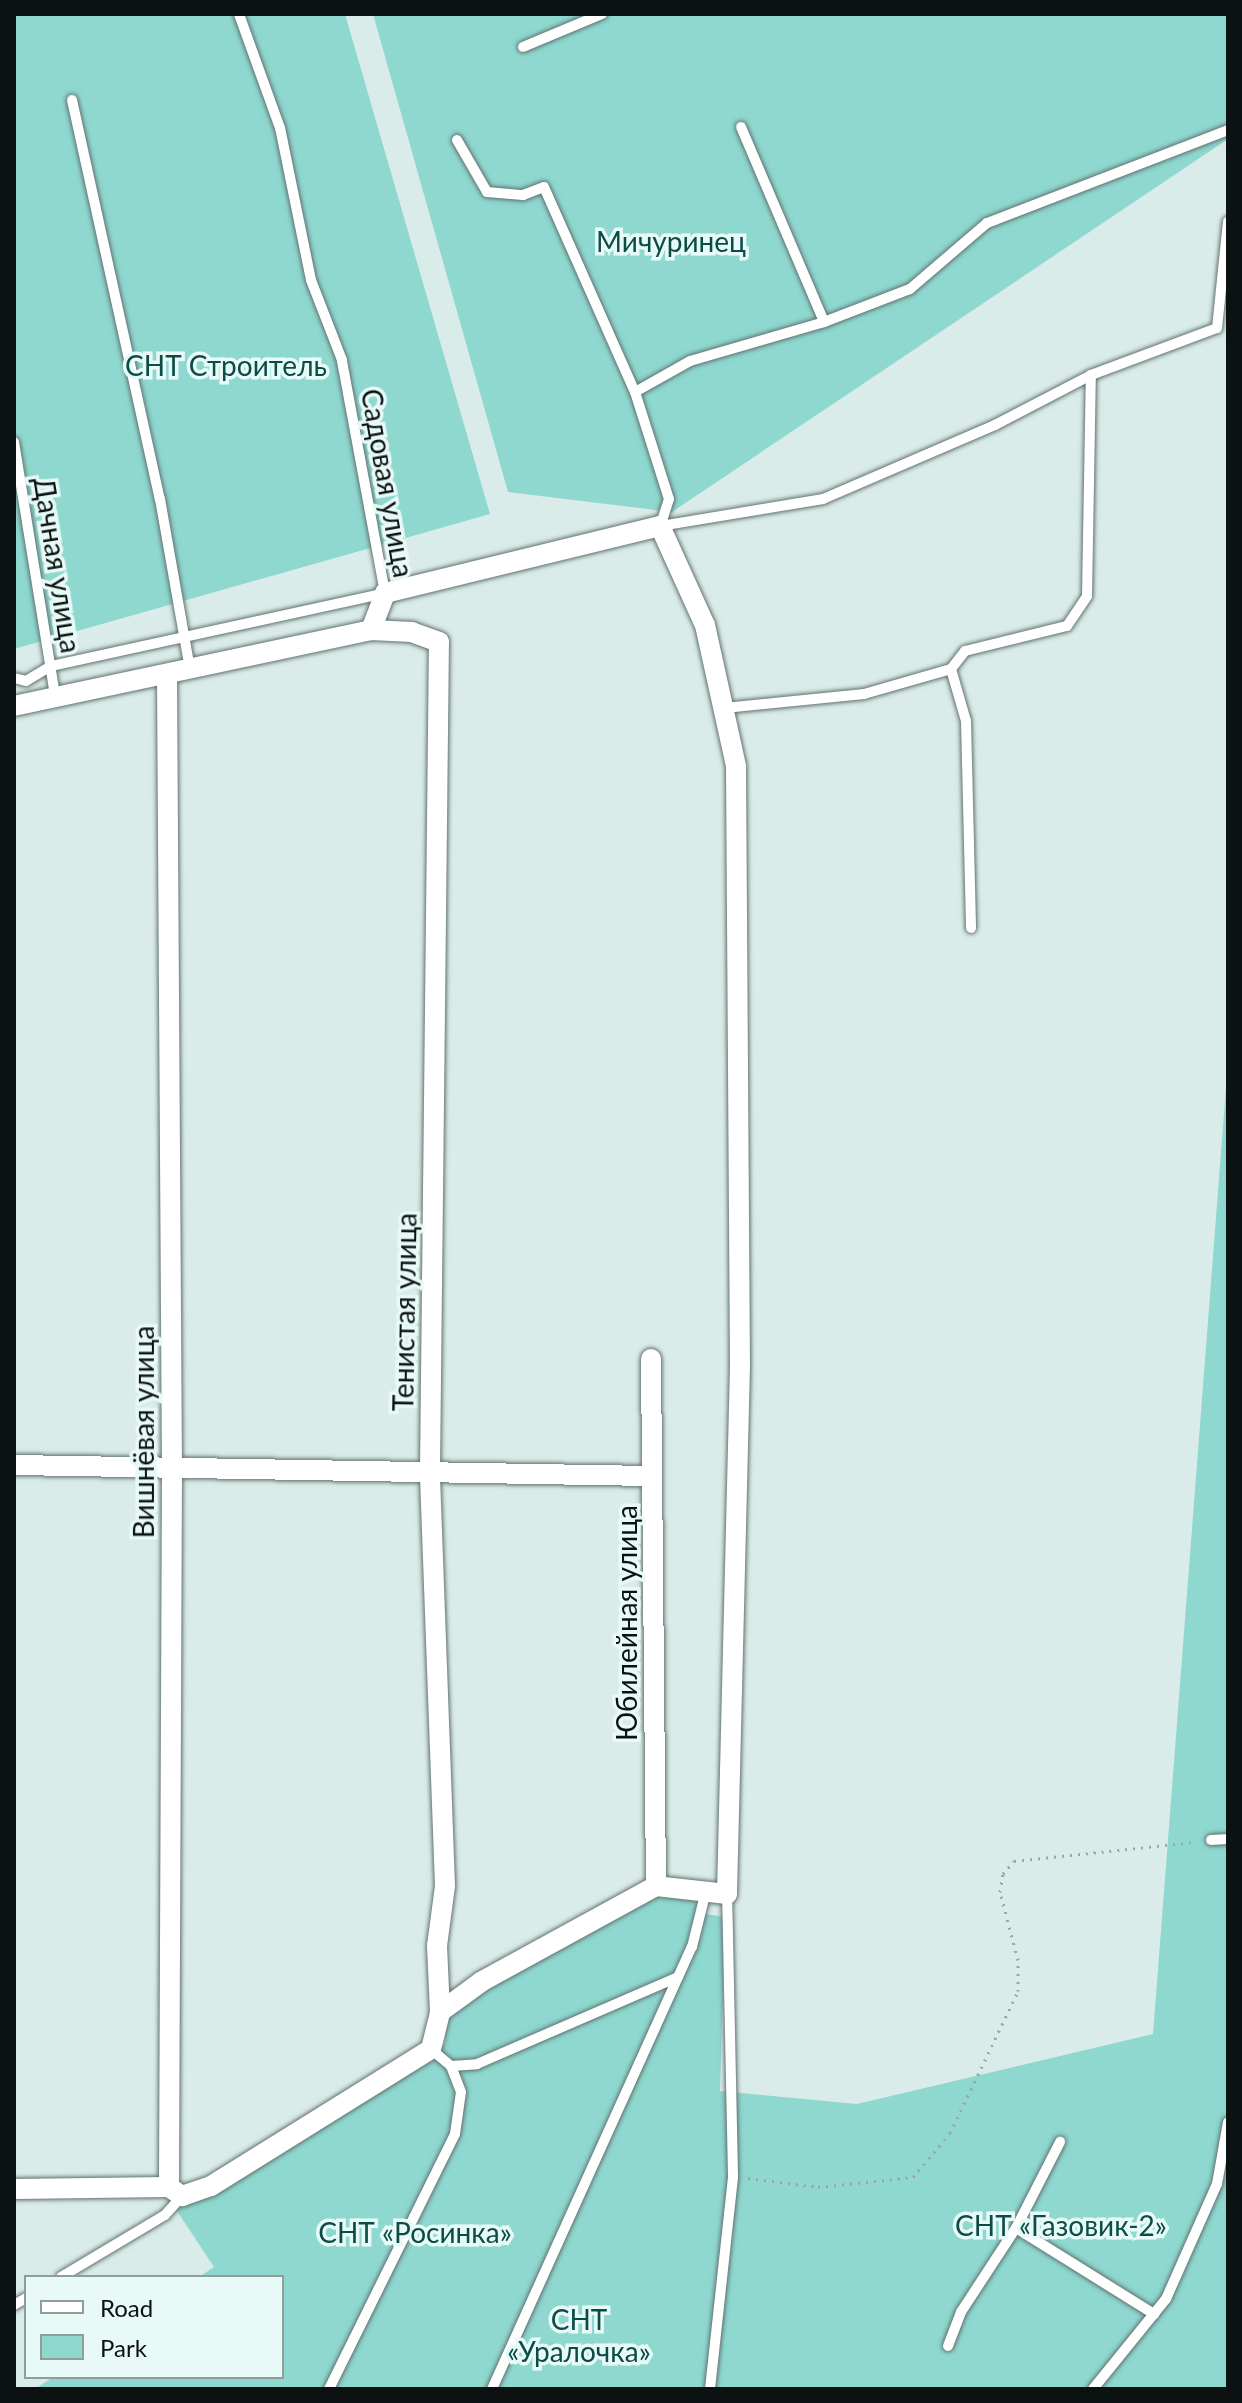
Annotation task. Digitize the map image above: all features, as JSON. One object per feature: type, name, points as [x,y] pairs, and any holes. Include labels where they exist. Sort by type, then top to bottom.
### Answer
[{"type":"street","points":[[14,706],[167,677],[371,630],[385,593],[660,526],[705,625],[736,766],[740,1365],[727,1894],[656,1886],[481,1982],[440,2012]]},
{"type":"street","name":"Тенистая улица","points":[[371,630],[412,632],[439,642],[430,1470],[445,1886],[437,1946],[440,2012],[431,2049]]},
{"type":"street","name":"Вишнёвая улица","points":[[167,677],[176,2192]]},
{"type":"street","name":"Юбилейная улица","points":[[651,1359],[656,1886]]},
{"type":"street","points":[[14,1465],[652,1476]]},
{"type":"street","points":[[14,2189],[176,2192],[235,2173],[431,2049]]},
{"type":"lane","name":"Садовая улица","points":[[14,678],[26,681],[51,666],[186,633],[220,633],[298,609],[385,593],[342,360],[311,280],[280,128],[239,14]]},
{"type":"lane","points":[[523,47],[602,14]]},
{"type":"lane","points":[[72,100],[186,633],[190,672]]},
{"type":"lane","points":[[741,127],[824,322]]},
{"type":"lane","points":[[635,392],[690,361],[824,322],[910,289],[987,223],[1228,130]]},
{"type":"lane","points":[[457,140],[487,192],[523,195],[544,187],[635,392],[669,499],[660,526],[823,499],[995,425],[1091,375],[1217,328],[1228,222]]},
{"type":"lane","points":[[724,708],[864,694],[951,669],[965,651],[1067,626],[1087,596],[1091,375]]},
{"type":"lane","name":"Дачная улица","points":[[14,442],[55,696]]},
{"type":"lane","points":[[951,669],[966,721],[971,928]]},
{"type":"lane","points":[[1211,1840],[1228,1839]]},
{"type":"lane","points":[[492,2389],[692,1947],[706,1891]]},
{"type":"lane","points":[[710,2389],[733,2176],[727,1894]]},
{"type":"lane","points":[[451,2066],[477,2064],[678,1977]]},
{"type":"lane","points":[[329,2389],[455,2134],[461,2092],[451,2066],[431,2049]]},
{"type":"lane","points":[[1093,2389],[1166,2299],[1217,2184],[1228,2122]]},
{"type":"lane","points":[[948,2346],[986,2268],[1016,2228],[1060,2142]]},
{"type":"lane","points":[[64,2275],[165,2215],[176,2192]]},
{"type":"lane","points":[[1016,2228],[1154,2314]]},
{"type":"path","points":[[733,2176],[818,2187],[913,2177],[950,2133],[1018,1991],[1018,1960],[1000,1892],[1003,1874],[1014,1861],[1211,1840]]},
{"type":"green space","name":"СНТ Строитель","points":[[14,14],[345,14],[490,514],[14,649]]},
{"type":"green space","name":"Мичуринец","points":[[373,14],[1228,14],[1228,139],[672,512],[508,492]]},
{"type":"green space","points":[[1228,1062],[1228,2389],[35,2389],[50,2379],[284,2379],[284,2275],[202,2275],[214,2267],[175,2208],[224,2183],[445,2044],[447,2014],[655,1891],[692,1899],[706,1914],[725,1917],[720,2091],[857,2104],[1153,2034]]},
{"type":"park label","name":"СНТ «Газовик-2»","points":[[1061,2225]]},
{"type":"park label","name":"СНТ «Росинка»","points":[[415,2232]]},
{"type":"park label","name":"СНТ «Уралочка»","points":[[579,2335]]}]
